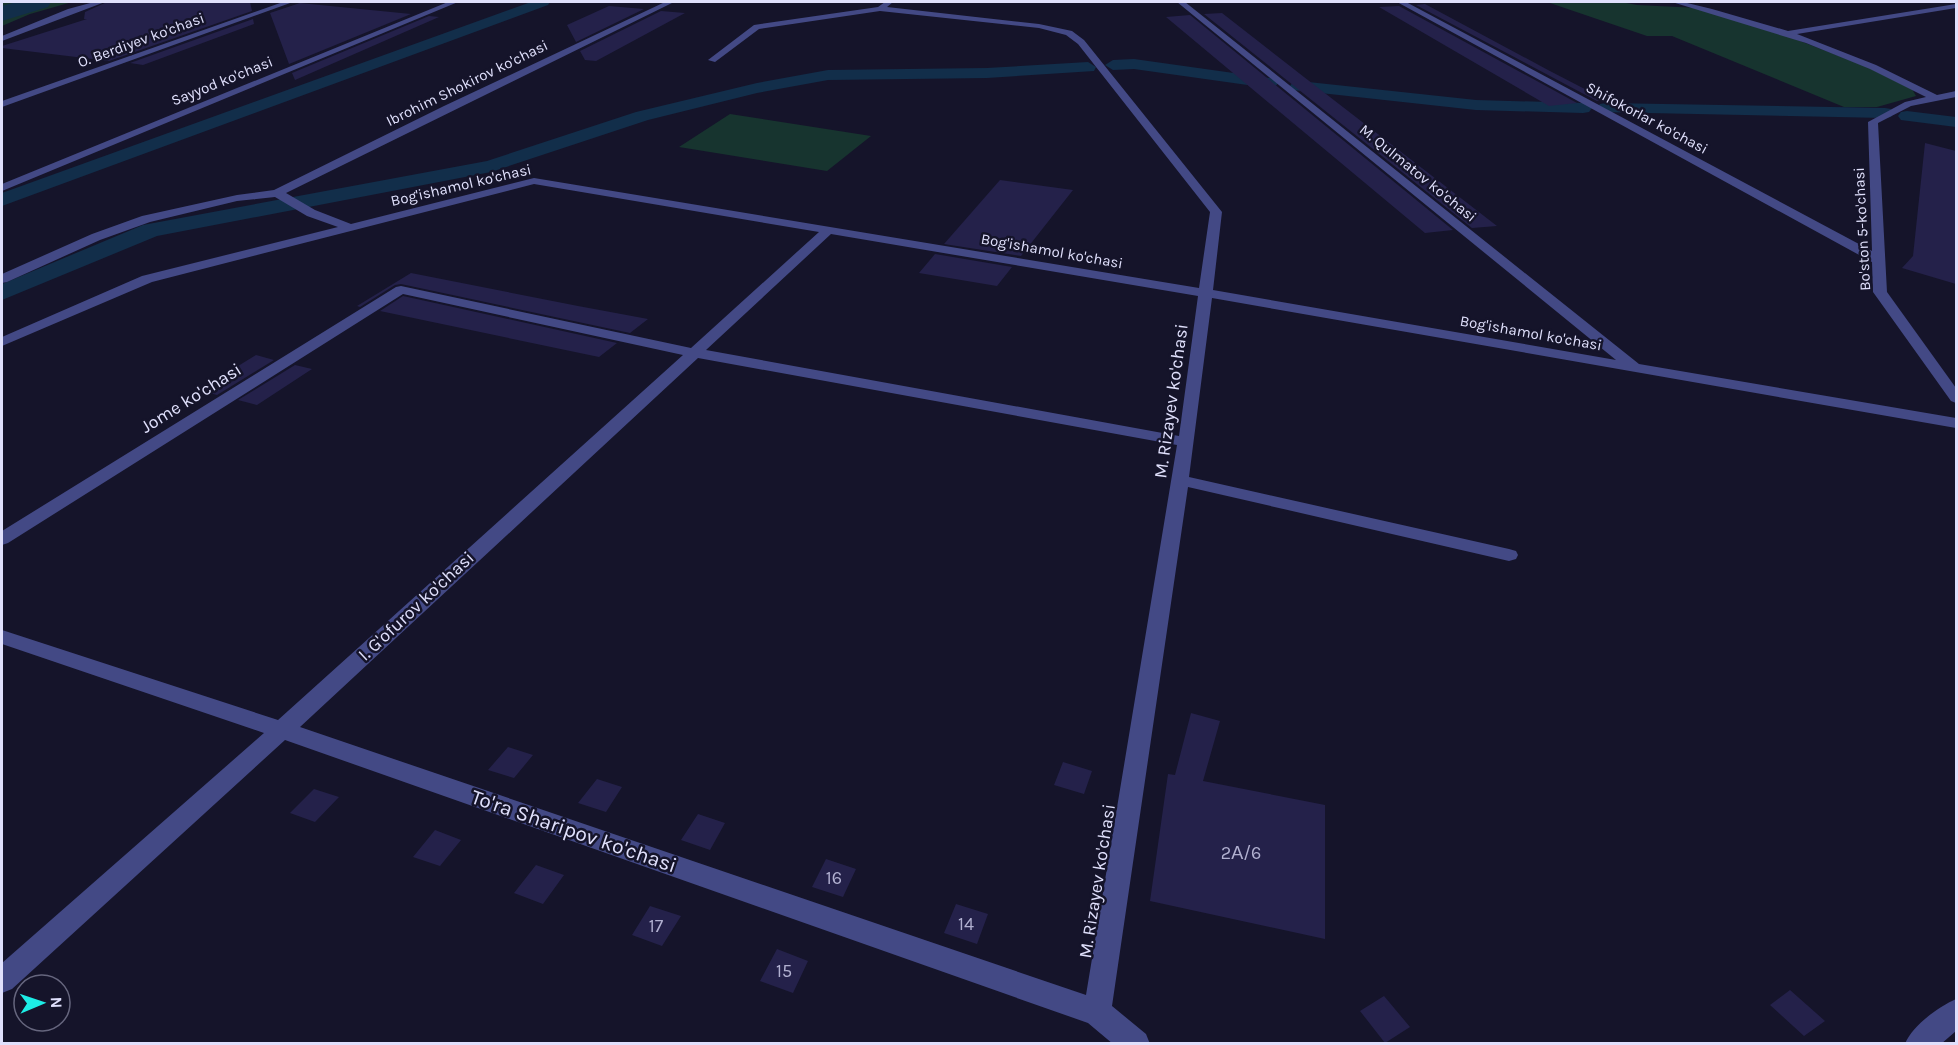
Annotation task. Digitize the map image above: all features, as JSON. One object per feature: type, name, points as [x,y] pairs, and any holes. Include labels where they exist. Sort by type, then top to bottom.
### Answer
[{"type":"street","points":[[2,39],[71,11],[101,2]]},
{"type":"street","name":"O. Berdiyev ko'chasi","points":[[2,104],[289,2]]},
{"type":"street","points":[[427,2],[451,2]]},
{"type":"street","name":"Sayyod ko'chasi","points":[[2,188],[451,2]]},
{"type":"street","name":"Ibrohim Shokirov ko'chasi","points":[[2,279],[96,237],[146,219],[189,207],[278,193],[447,108],[670,2]]},
{"type":"street","name":"M. Qulmatov ko'chasi","points":[[1181,2],[1635,368]]},
{"type":"street","name":"Shifokorlar ko'chasi","points":[[1401,2],[1879,260]]},
{"type":"street","points":[[1677,2],[1788,33],[1887,72],[1935,98]]},
{"type":"street","name":"M. Rizayev ko'chasi","points":[[712,60],[757,27],[885,5],[1039,26],[1069,33],[1081,42],[1216,212],[1186,442],[1097,1012]]},
{"type":"street","points":[[1788,33],[1956,6]]},
{"type":"street","name":"Bo'ston 5-ko'chasi","points":[[1956,94],[1908,104],[1873,122],[1880,292],[1956,398]]},
{"type":"street","name":"Bog'ishamol ko'chasi","points":[[2,342],[147,279],[534,182],[1206,293],[1956,423]]},
{"type":"street","points":[[278,193],[311,213],[352,228]]},
{"type":"street","name":"I. G'ofurov ko'chasi","points":[[2,980],[282,730],[691,352],[828,230]]},
{"type":"street","name":"Jome ko'chasi","points":[[2,539],[401,290],[691,352]]},
{"type":"street","points":[[691,352],[1186,442]]},
{"type":"street","points":[[1180,480],[1509,555]]},
{"type":"street","name":"To'ra Sharipov ko'chasi","points":[[2,637],[282,730],[1097,1012],[1136,1044]]},
{"type":"street","points":[[1919,1044],[1956,1013]]},
{"type":"green space","points":[[2,2],[72,2],[30,14],[2,26]]},
{"type":"green space","points":[[1547,2],[1621,2],[1699,8],[1782,34],[1883,73],[1912,89],[1916,96],[1877,107],[1844,107],[1672,36],[1647,36]]},
{"type":"green space","points":[[730,114],[871,136],[827,171],[679,147]]},
{"type":"building","points":[[107,2],[250,2],[252,11],[109,61],[2,48],[2,46],[87,19],[84,19],[85,12]]},
{"type":"building","points":[[300,3],[411,14],[289,64],[270,13]]},
{"type":"building","points":[[1425,4],[1606,100],[1597,101],[1416,5]]},
{"type":"building","points":[[609,6],[644,9],[576,42],[567,25]]},
{"type":"building","points":[[1399,6],[1577,103],[1549,106],[1379,7]]},
{"type":"building","points":[[661,11],[685,13],[596,61],[585,60],[580,51]]},
{"type":"building","points":[[1222,13],[1497,226],[1472,228],[1204,14]]},
{"type":"building","points":[[1190,15],[1453,230],[1425,233],[1166,17]]},
{"type":"building","points":[[429,16],[439,17],[295,80],[292,73]]},
{"type":"building","points":[[253,19],[254,24],[143,65],[130,63]]},
{"type":"building","points":[[1925,143],[1956,151],[1956,284],[1902,268],[1913,256]]},
{"type":"building","points":[[1000,180],[1073,190],[1021,256],[944,244]]},
{"type":"building","points":[[935,254],[1012,267],[997,286],[919,273]]},
{"type":"building","points":[[411,273],[648,319],[630,333],[401,284],[395,285],[360,307],[357,306]]},
{"type":"building","points":[[403,296],[617,343],[599,357],[380,311]]},
{"type":"building","points":[[256,355],[274,360],[217,395],[199,390]]},
{"type":"building","points":[[295,365],[312,369],[257,405],[238,400]]},
{"type":"building","points":[[1191,713],[1220,721],[1203,781],[1325,805],[1325,939],[1150,901],[1168,774],[1175,775]]},
{"type":"building","points":[[508,747],[533,755],[514,778],[488,770]]},
{"type":"building","points":[[1063,762],[1092,771],[1084,794],[1054,785]]},
{"type":"building","points":[[597,779],[622,787],[606,812],[578,803]]},
{"type":"building","points":[[314,789],[339,797],[315,822],[290,813]]},
{"type":"building","points":[[698,814],[725,823],[710,850],[681,840]]},
{"type":"building","points":[[435,830],[461,840],[440,866],[413,857]]},
{"type":"building","points":[[826,859],[856,869],[843,897],[812,887]]},
{"type":"building","points":[[536,865],[564,875],[543,904],[514,893]]},
{"type":"building","points":[[956,904],[988,914],[977,944],[944,933]]},
{"type":"building","points":[[650,906],[681,916],[662,946],[632,935]]},
{"type":"building","points":[[777,949],[808,961],[793,993],[760,981]]},
{"type":"building","points":[[1790,990],[1825,1021],[1804,1036],[1770,1005]]},
{"type":"building","points":[[1384,996],[1410,1027],[1385,1043],[1360,1011]]},
{"type":"waterway","points":[[2,14],[39,2]]},
{"type":"waterway","points":[[2,200],[543,2]]},
{"type":"waterway","points":[[1113,65],[1134,64],[1269,83]]},
{"type":"waterway","points":[[2,293],[151,230],[491,166],[642,116],[757,88],[828,75],[987,73],[1088,67]]},
{"type":"waterway","points":[[1299,86],[1476,105],[1583,108]]},
{"type":"waterway","points":[[1606,108],[1885,113]]},
{"type":"waterway","points":[[1907,116],[1956,122]]}]
